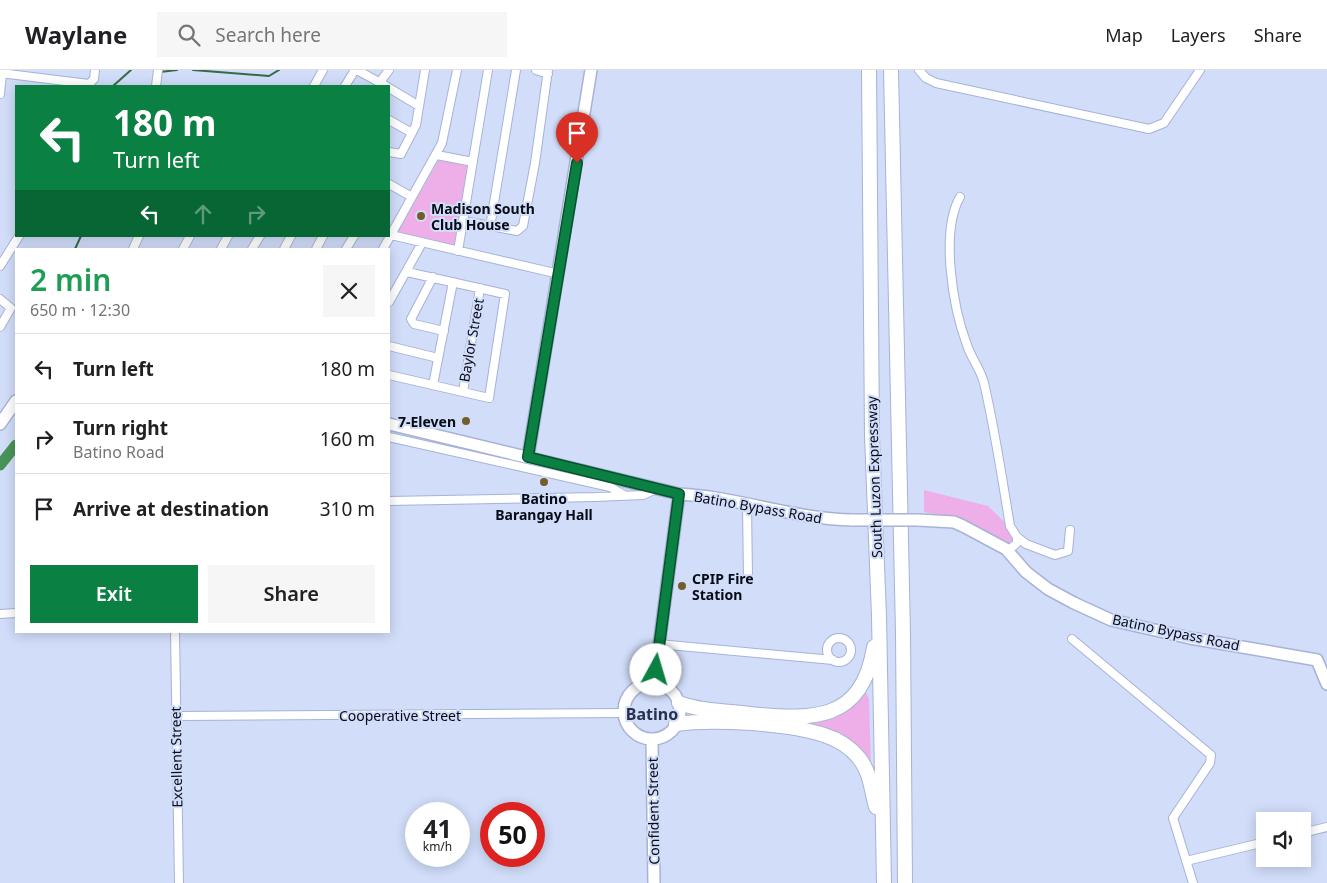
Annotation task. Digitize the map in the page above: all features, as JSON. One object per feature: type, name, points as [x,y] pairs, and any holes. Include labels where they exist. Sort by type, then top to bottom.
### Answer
[{"type":"highway","name":"South Luzon Expressway","points":[[869,70],[872,436],[880,616],[884,883]]},
{"type":"highway","name":"South Luzon Expressway","points":[[891,70],[904,633],[905,883]]},
{"type":"highway","points":[[679,704],[700,710],[784,717],[817,716],[835,711],[850,701],[863,684],[871,664],[880,616]]},
{"type":"highway","points":[[676,724],[699,721],[756,725],[805,730],[835,739],[850,749],[868,773],[884,832]]},
{"type":"main road","points":[[528,457],[560,274],[591,70]]},
{"type":"main road","points":[[0,424],[15,402]]},
{"type":"main road","name":"Batino Bypass Road","points":[[390,424],[679,494],[701,495],[810,518],[954,522],[1006,549],[1026,572],[1048,589],[1074,604],[1111,620],[1190,638],[1317,660],[1327,684]]},
{"type":"main road","points":[[654,683],[679,494]]},
{"type":"main road","points":[[654,683],[670,690],[679,704],[679,718],[676,724],[666,735],[652,738],[636,734],[630,728],[624,713],[626,701],[632,691],[642,685],[654,683]]},
{"type":"main road","name":"Confident Street","points":[[652,738],[654,883]]},
{"type":"street","points":[[0,94],[1,73],[89,84],[94,78],[95,70]]},
{"type":"street","points":[[156,85],[158,70]]},
{"type":"street","points":[[315,85],[323,70]]},
{"type":"street","points":[[346,85],[356,70],[383,85]]},
{"type":"street","points":[[385,85],[388,70]]},
{"type":"street","points":[[390,152],[401,154],[412,133],[425,70]]},
{"type":"street","points":[[457,70],[446,134],[390,236],[560,274]]},
{"type":"street","points":[[458,250],[488,70]]},
{"type":"street","points":[[490,227],[516,70]]},
{"type":"street","points":[[464,221],[517,231],[523,226],[548,72],[536,70]]},
{"type":"street","points":[[919,70],[926,78],[936,83],[1149,129],[1164,123],[1200,70]]},
{"type":"street","points":[[37,85],[38,78]]},
{"type":"street","points":[[390,89],[419,106]]},
{"type":"street","points":[[390,121],[412,133]]},
{"type":"street","points":[[436,155],[473,162]]},
{"type":"street","points":[[390,185],[412,197]]},
{"type":"street","points":[[960,197],[954,207],[950,226],[950,264],[966,345],[984,381],[1010,526],[1017,537],[1026,544],[1055,555],[1068,551],[1070,530]]},
{"type":"street","points":[[0,266],[18,237]]},
{"type":"street","points":[[253,248],[259,237]]},
{"type":"street","points":[[347,248],[353,237]]},
{"type":"street","points":[[390,300],[422,243]]},
{"type":"street","points":[[390,375],[489,398],[505,294],[406,272]]},
{"type":"street","points":[[433,278],[411,319],[414,324],[444,331]]},
{"type":"street","points":[[433,385],[453,282]]},
{"type":"street","name":"Baylor Street","points":[[463,392],[480,288]]},
{"type":"street","points":[[0,299],[11,308],[0,327]]},
{"type":"street","points":[[390,346],[438,358]]},
{"type":"street","points":[[390,437],[610,487],[624,496]]},
{"type":"street","points":[[390,501],[624,496],[644,495],[658,489]]},
{"type":"street","points":[[747,504],[748,578]]},
{"type":"street","points":[[1006,549],[1010,549],[1017,543],[1017,537]]},
{"type":"street","points":[[0,614],[15,613]]},
{"type":"street","name":"Excellent Street","points":[[175,633],[179,883]]},
{"type":"street","points":[[1072,639],[1211,755],[1210,763],[1173,818],[1193,883]]},
{"type":"street","points":[[658,644],[833,660]]},
{"type":"street","name":"Cooperative Street","points":[[176,716],[624,713]]},
{"type":"street","points":[[1311,830],[1327,826]]},
{"type":"street","points":[[1186,861],[1256,844]]},
{"type":"shaded area","points":[[439,159],[469,166],[457,242],[452,245],[398,232]]},
{"type":"shaded area","points":[[924,490],[988,506],[1024,541],[1008,552],[959,519],[924,512]]},
{"type":"shaded area","points":[[865,690],[869,699],[871,767],[811,727],[808,723],[826,721],[841,714]]},
{"type":"waterway","points":[[114,85],[131,70]]},
{"type":"waterway","points":[[160,72],[177,70]]},
{"type":"waterway","points":[[193,70],[269,76],[279,70]]},
{"type":"waterway","points":[[75,248],[81,237]]},
{"type":"waterway","points":[[0,465],[15,446]]},
{"type":"place","name":"Madison South Club House","points":[[421,216]]},
{"type":"place","name":"7-Eleven","points":[[466,421]]},
{"type":"place","name":"Batino Barangay Hall","points":[[544,482]]},
{"type":"place","name":"CPIP Fire Station","points":[[682,586]]},
{"type":"district","name":"Batino","points":[[652,714]]},
{"type":"route","points":[[577,163],[528,457],[679,494],[668,566],[656,670]]}]
